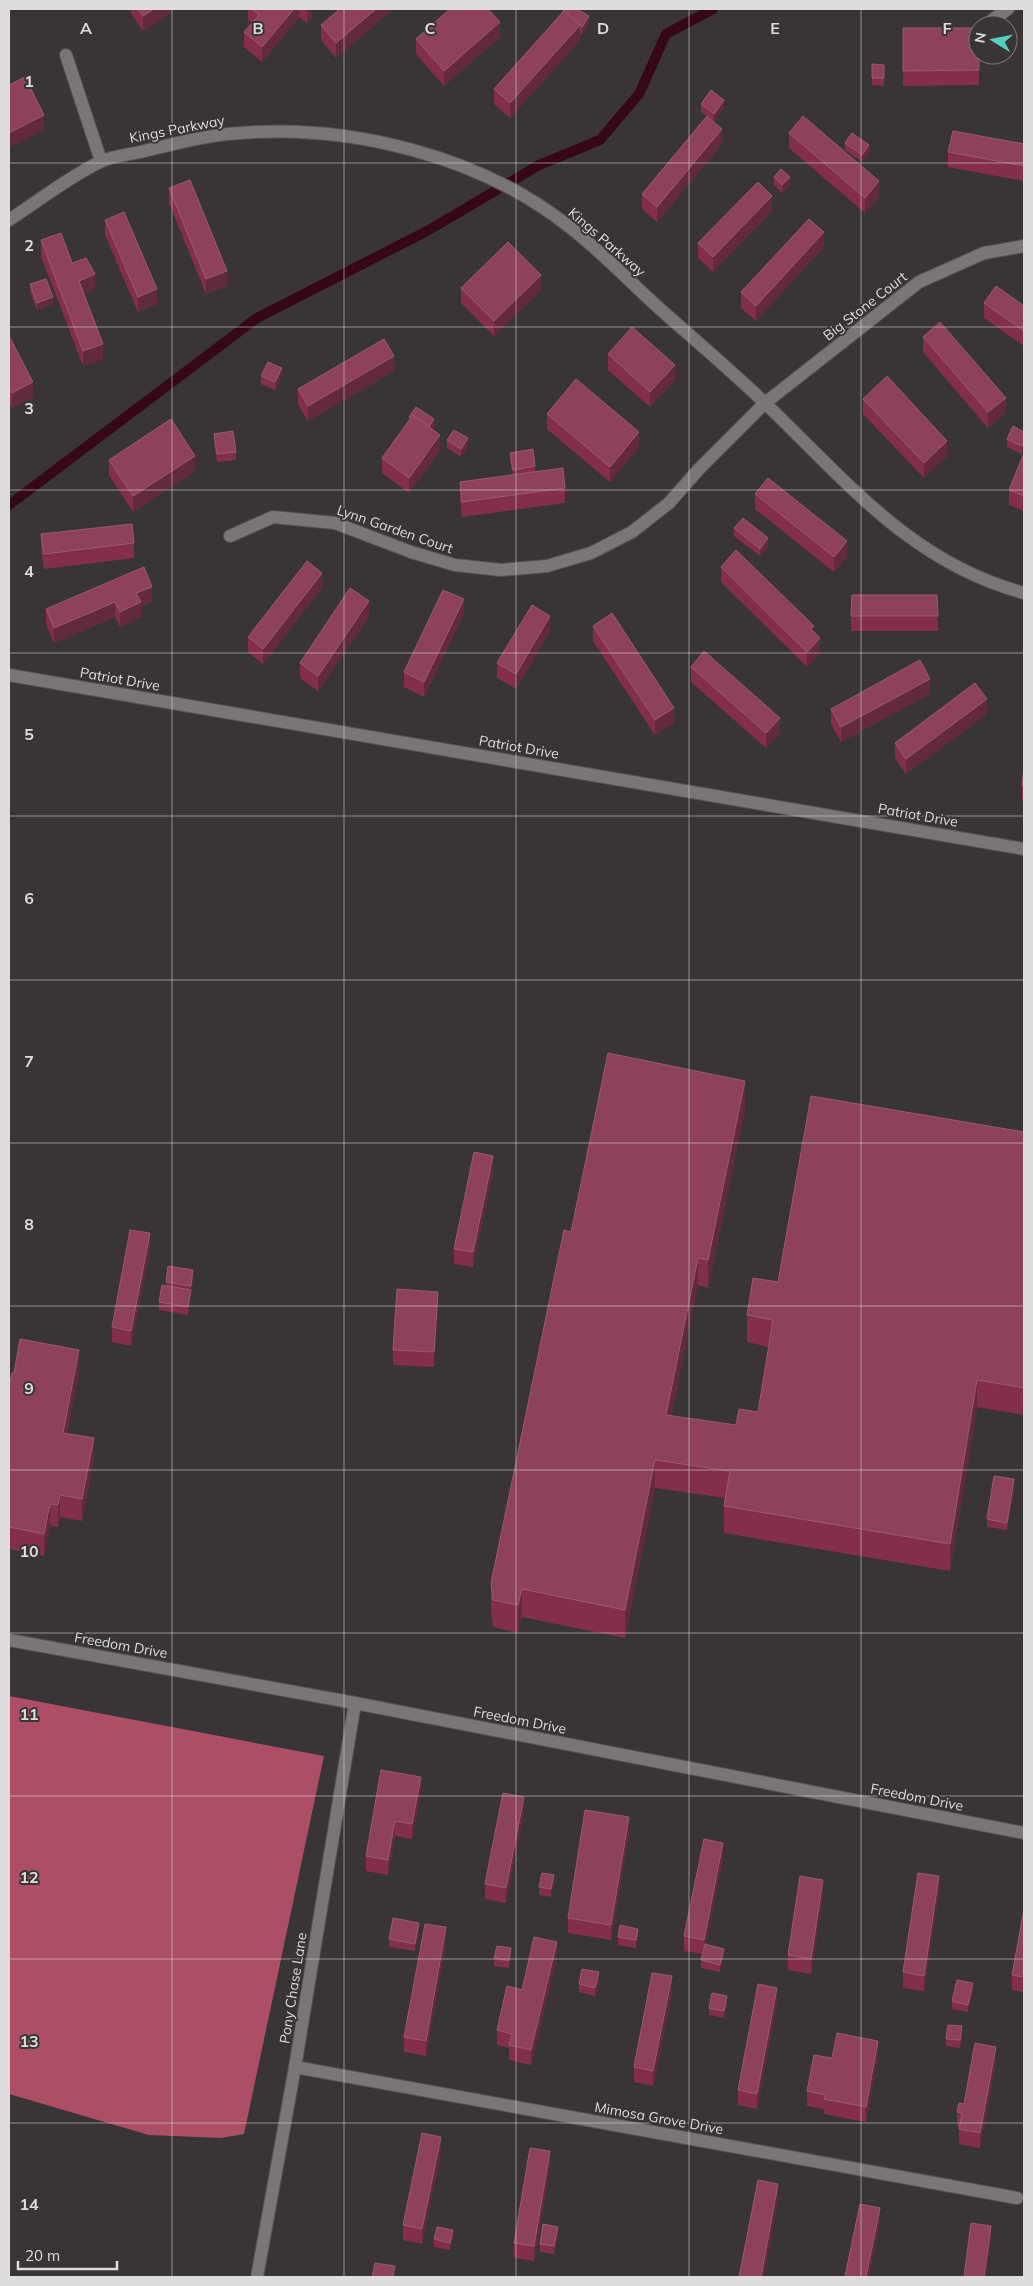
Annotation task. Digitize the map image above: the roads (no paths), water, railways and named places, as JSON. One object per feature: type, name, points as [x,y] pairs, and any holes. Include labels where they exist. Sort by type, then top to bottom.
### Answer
[{"type":"street","points":[[66,55],[101,161]]},
{"type":"street","name":"Kings Parkway","points":[[9,220],[101,161],[207,136],[261,131],[308,132],[353,137],[399,146],[443,160],[503,186],[566,224],[765,403],[874,510],[905,535],[938,557],[973,575],[1024,593]]},
{"type":"street","name":"Big Stone Court","points":[[765,403],[919,282],[984,254],[1024,246]]},
{"type":"street","name":"Lynn Garden Court","points":[[230,536],[274,517],[335,523],[411,552],[455,565],[501,570],[547,566],[591,553],[632,532],[669,503],[698,469],[765,403]]},
{"type":"street","name":"Patriot Drive","points":[[9,675],[1024,849]]},
{"type":"street","name":"Freedom Drive","points":[[9,1640],[355,1703],[1024,1832]]},
{"type":"street","name":"Pony Chase Lane","points":[[257,2277],[295,2067],[355,1703]]},
{"type":"street","name":"Mimosa Grove Drive","points":[[295,2067],[1017,2198]]},
{"type":"waterway","points":[[9,505],[257,318],[429,230],[539,165],[600,140],[639,94],[666,34],[713,9]]}]
